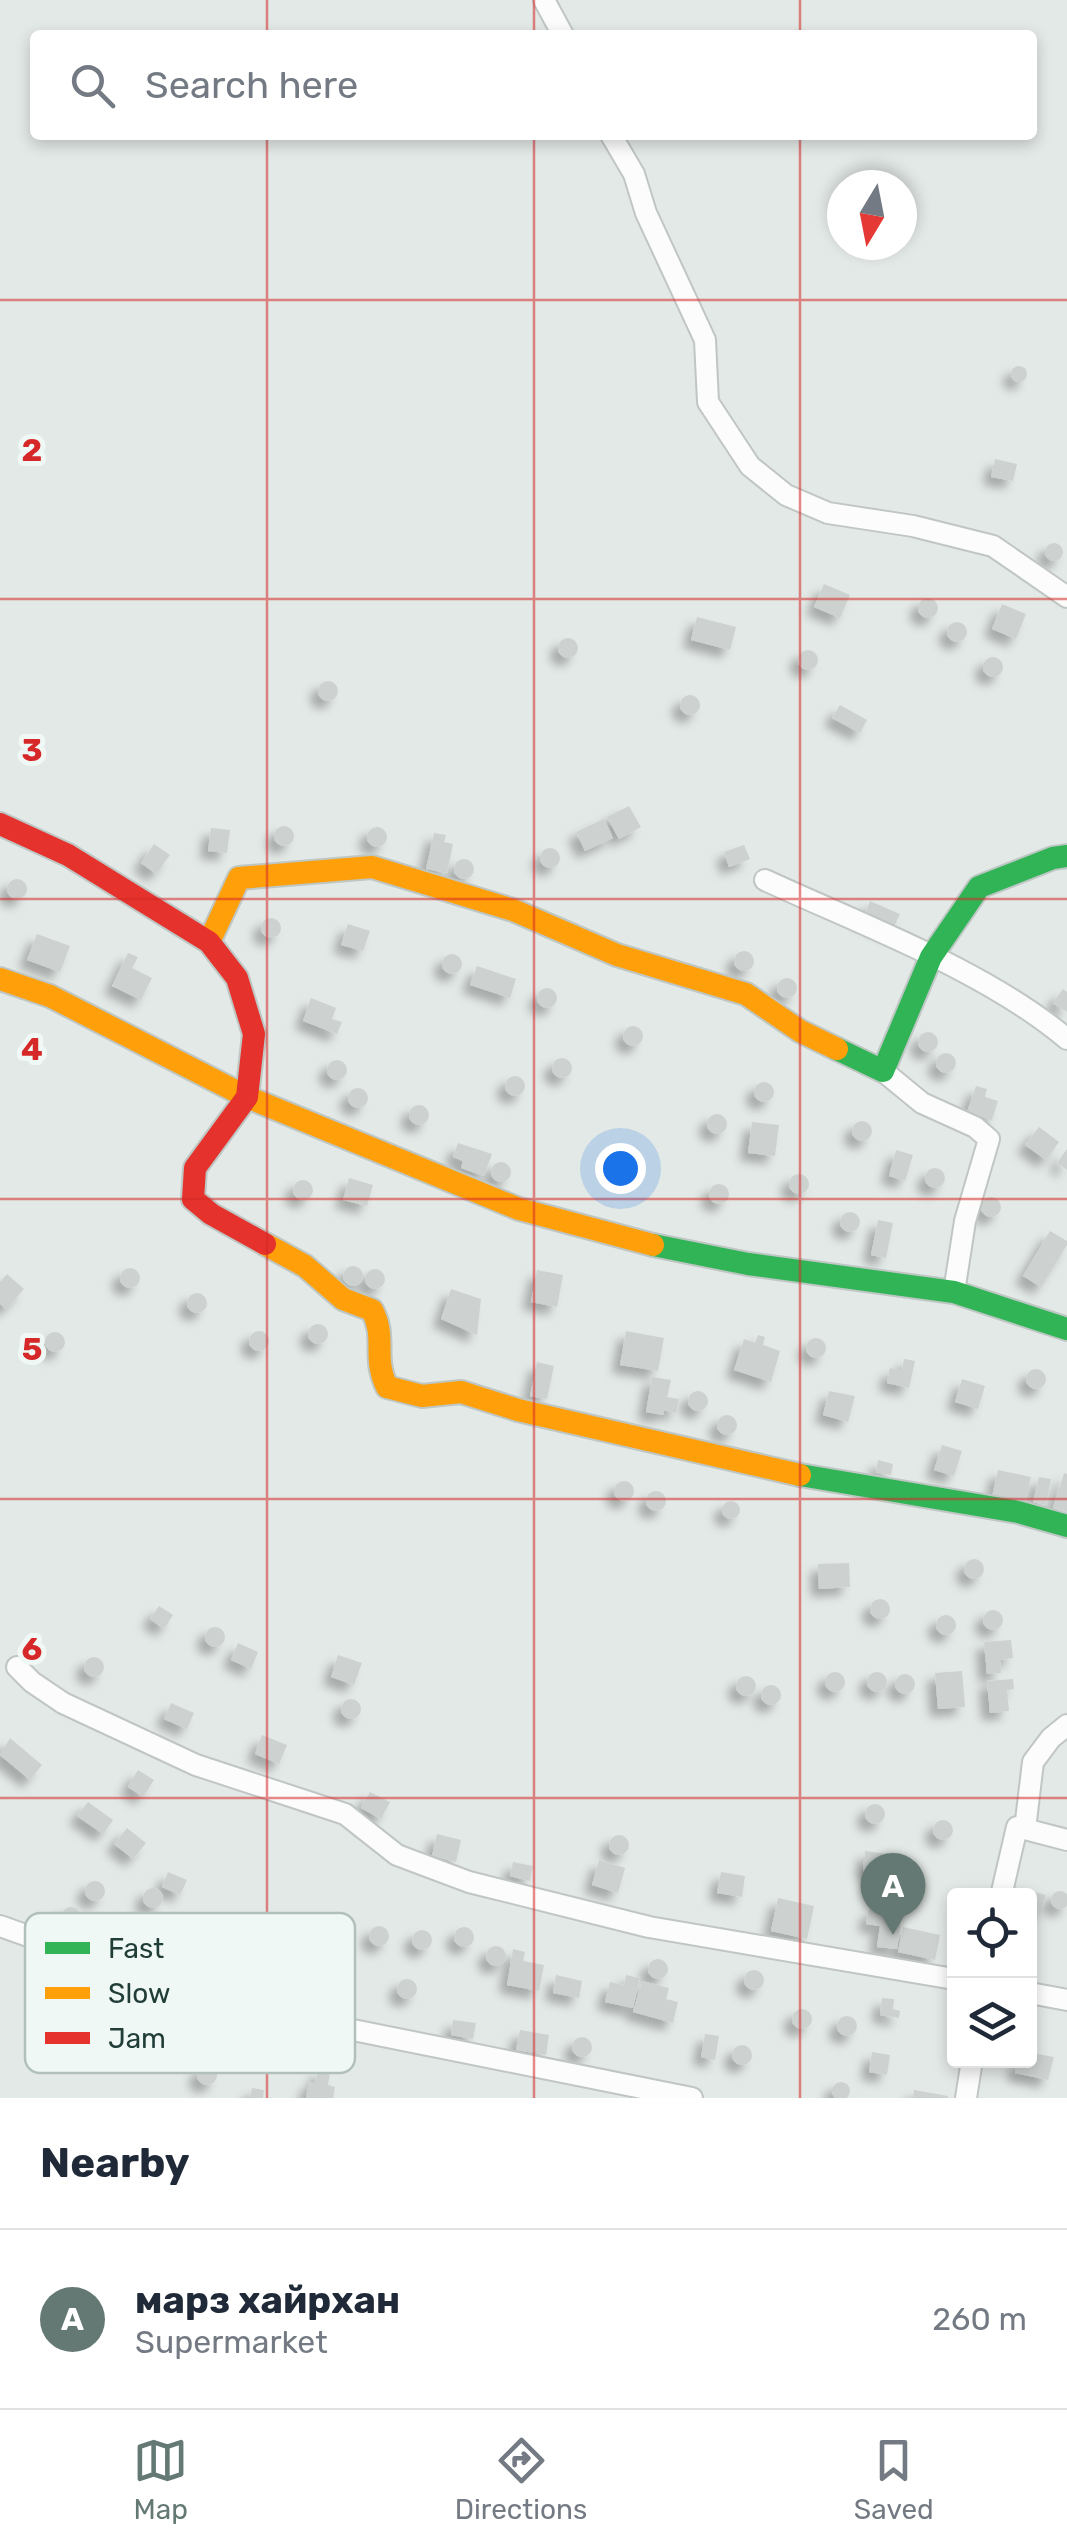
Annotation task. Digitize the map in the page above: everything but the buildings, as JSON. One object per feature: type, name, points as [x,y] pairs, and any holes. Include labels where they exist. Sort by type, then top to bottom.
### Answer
[{"type":"street","points":[[544,0],[560,30]]},
{"type":"street","points":[[614,140],[634,174],[646,213],[705,340],[708,402],[750,466],[786,495],[828,513],[913,526],[993,546],[1067,597]]},
{"type":"street","points":[[0,824],[68,855],[209,942],[237,978],[254,1034],[247,1097],[195,1168],[193,1199],[210,1214],[305,1266],[343,1298],[372,1310],[380,1325],[378,1369],[387,1387],[422,1396],[461,1392],[518,1410],[775,1471],[1018,1512],[1067,1526]]},
{"type":"street","points":[[882,1070],[931,957],[979,887],[1067,856]]},
{"type":"street","points":[[209,942],[238,878],[372,867],[512,910],[617,955],[746,994],[800,1031],[882,1070],[922,1104],[975,1127],[989,1139],[962,1234],[954,1292]]},
{"type":"street","points":[[765,880],[931,957],[1036,1013],[1067,1039]]},
{"type":"street","points":[[0,979],[50,996],[247,1097],[519,1208],[631,1241],[748,1264],[954,1292],[1067,1329]]},
{"type":"street","points":[[17,1668],[62,1703],[196,1765],[346,1814],[397,1855],[469,1882],[649,1927],[948,1978]]},
{"type":"street","points":[[1024,1829],[1033,1762],[1050,1738],[1067,1725]]},
{"type":"street","points":[[1003,1888],[1018,1827],[1067,1840]]},
{"type":"street","points":[[0,1926],[25,1935]]},
{"type":"street","points":[[1037,1994],[1067,2000]]},
{"type":"street","points":[[355,2030],[692,2098]]},
{"type":"street","points":[[966,2098],[971,2068]]},
{"type":"traffic: fast","points":[[837,1049],[883,1071],[931,957],[979,887],[1067,856]]},
{"type":"traffic: fast","points":[[653,1245],[748,1264],[954,1292],[1067,1329]]},
{"type":"traffic: fast","points":[[800,1475],[1018,1512],[1067,1526]]},
{"type":"traffic: slow","points":[[209,942],[239,878],[372,867],[513,910],[617,955],[746,994],[800,1031],[837,1049]]},
{"type":"traffic: slow","points":[[0,979],[50,996],[247,1097],[519,1209],[653,1245]]},
{"type":"traffic: slow","points":[[265,1244],[305,1266],[343,1299],[372,1310],[379,1330],[380,1366],[387,1387],[422,1396],[461,1392],[518,1410],[800,1475]]},
{"type":"traffic: jam","points":[[0,824],[68,855],[209,942],[237,978],[254,1034],[247,1097],[195,1168],[193,1199],[211,1214],[265,1244]]},
{"type":"place","name":"марз хайрхан","points":[[893,1935]]}]
